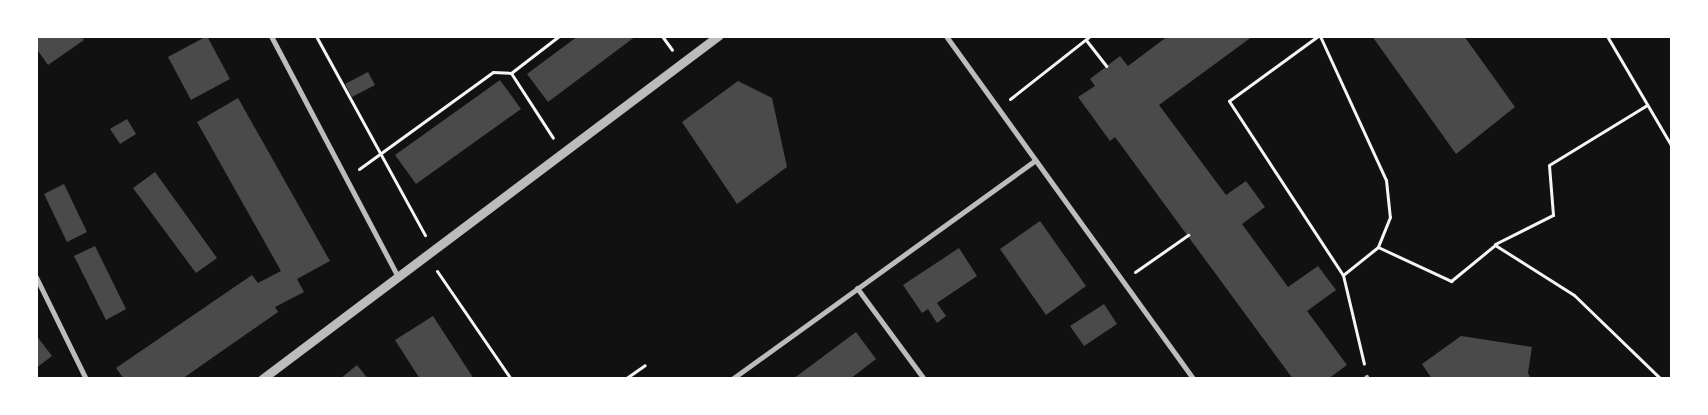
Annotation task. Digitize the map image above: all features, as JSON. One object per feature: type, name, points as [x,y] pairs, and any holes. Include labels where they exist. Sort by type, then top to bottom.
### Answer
[{"type":"street","points":[[270,36],[397,275]]},
{"type":"street","points":[[262,379],[429,250],[718,36]]},
{"type":"street","points":[[946,36],[1192,379]]},
{"type":"street","points":[[732,379],[1034,161]]},
{"type":"street","points":[[36,278],[86,379]]},
{"type":"street","points":[[857,288],[924,379]]},
{"type":"path","points":[[316,36],[429,250],[510,379]]},
{"type":"path","points":[[345,178],[493,72],[510,73],[559,36]]},
{"type":"path","points":[[998,109],[1090,36]]},
{"type":"path","points":[[1344,274],[1378,247],[1390,217],[1386,180],[1319,36],[1229,101],[1344,274],[1366,378]]},
{"type":"path","points":[[1607,36],[1672,147]]},
{"type":"path","points":[[1086,40],[1106,66]]},
{"type":"path","points":[[510,73],[562,151]]},
{"type":"path","points":[[1378,247],[1451,281],[1495,245],[1553,215],[1549,165],[1647,104]]},
{"type":"path","points":[[1122,281],[1188,235]]},
{"type":"path","points":[[1495,245],[1574,296],[1661,379]]},
{"type":"path","points":[[625,379],[645,365]]},
{"type":"building","points":[[36,36],[81,36],[84,40],[48,65],[36,48]]},
{"type":"building","points":[[207,36],[230,79],[191,100],[168,57]]},
{"type":"building","points":[[578,36],[636,36],[548,102],[527,74]]},
{"type":"building","points":[[1168,36],[1253,36],[1159,105],[1226,195],[1246,181],[1265,207],[1242,224],[1288,287],[1318,266],[1336,290],[1307,311],[1347,365],[1328,379],[1293,379],[1115,137],[1110,141],[1078,97],[1095,86],[1090,79],[1120,56],[1128,66]]},
{"type":"building","points":[[1372,36],[1464,36],[1515,107],[1456,154]]},
{"type":"building","points":[[368,72],[375,85],[352,97],[345,84]]},
{"type":"building","points":[[500,80],[521,109],[416,184],[395,155]]},
{"type":"building","points":[[738,81],[772,98],[787,167],[737,204],[682,122]]},
{"type":"building","points":[[238,98],[330,261],[297,279],[304,292],[275,307],[278,312],[182,379],[124,379],[116,368],[252,275],[258,283],[281,271],[197,122]]},
{"type":"building","points":[[127,119],[136,134],[120,144],[110,129]]},
{"type":"building","points":[[155,172],[217,258],[196,273],[133,188]]},
{"type":"building","points":[[64,184],[87,232],[67,242],[44,194]]},
{"type":"building","points":[[1040,221],[1086,286],[1046,315],[1000,249]]},
{"type":"building","points":[[95,246],[126,309],[106,320],[74,256]]},
{"type":"building","points":[[959,248],[977,276],[937,303],[946,316],[937,323],[928,309],[922,313],[903,285]]},
{"type":"building","points":[[1104,304],[1117,324],[1084,346],[1070,326]]},
{"type":"building","points":[[433,316],[474,379],[420,379],[395,340]]},
{"type":"building","points":[[856,332],[876,359],[850,379],[793,379]]},
{"type":"building","points":[[36,335],[52,356],[36,368]]},
{"type":"building","points":[[1461,336],[1532,347],[1528,373],[1531,379],[1432,379],[1422,364]]},
{"type":"building","points":[[357,365],[368,379],[340,379]]}]
